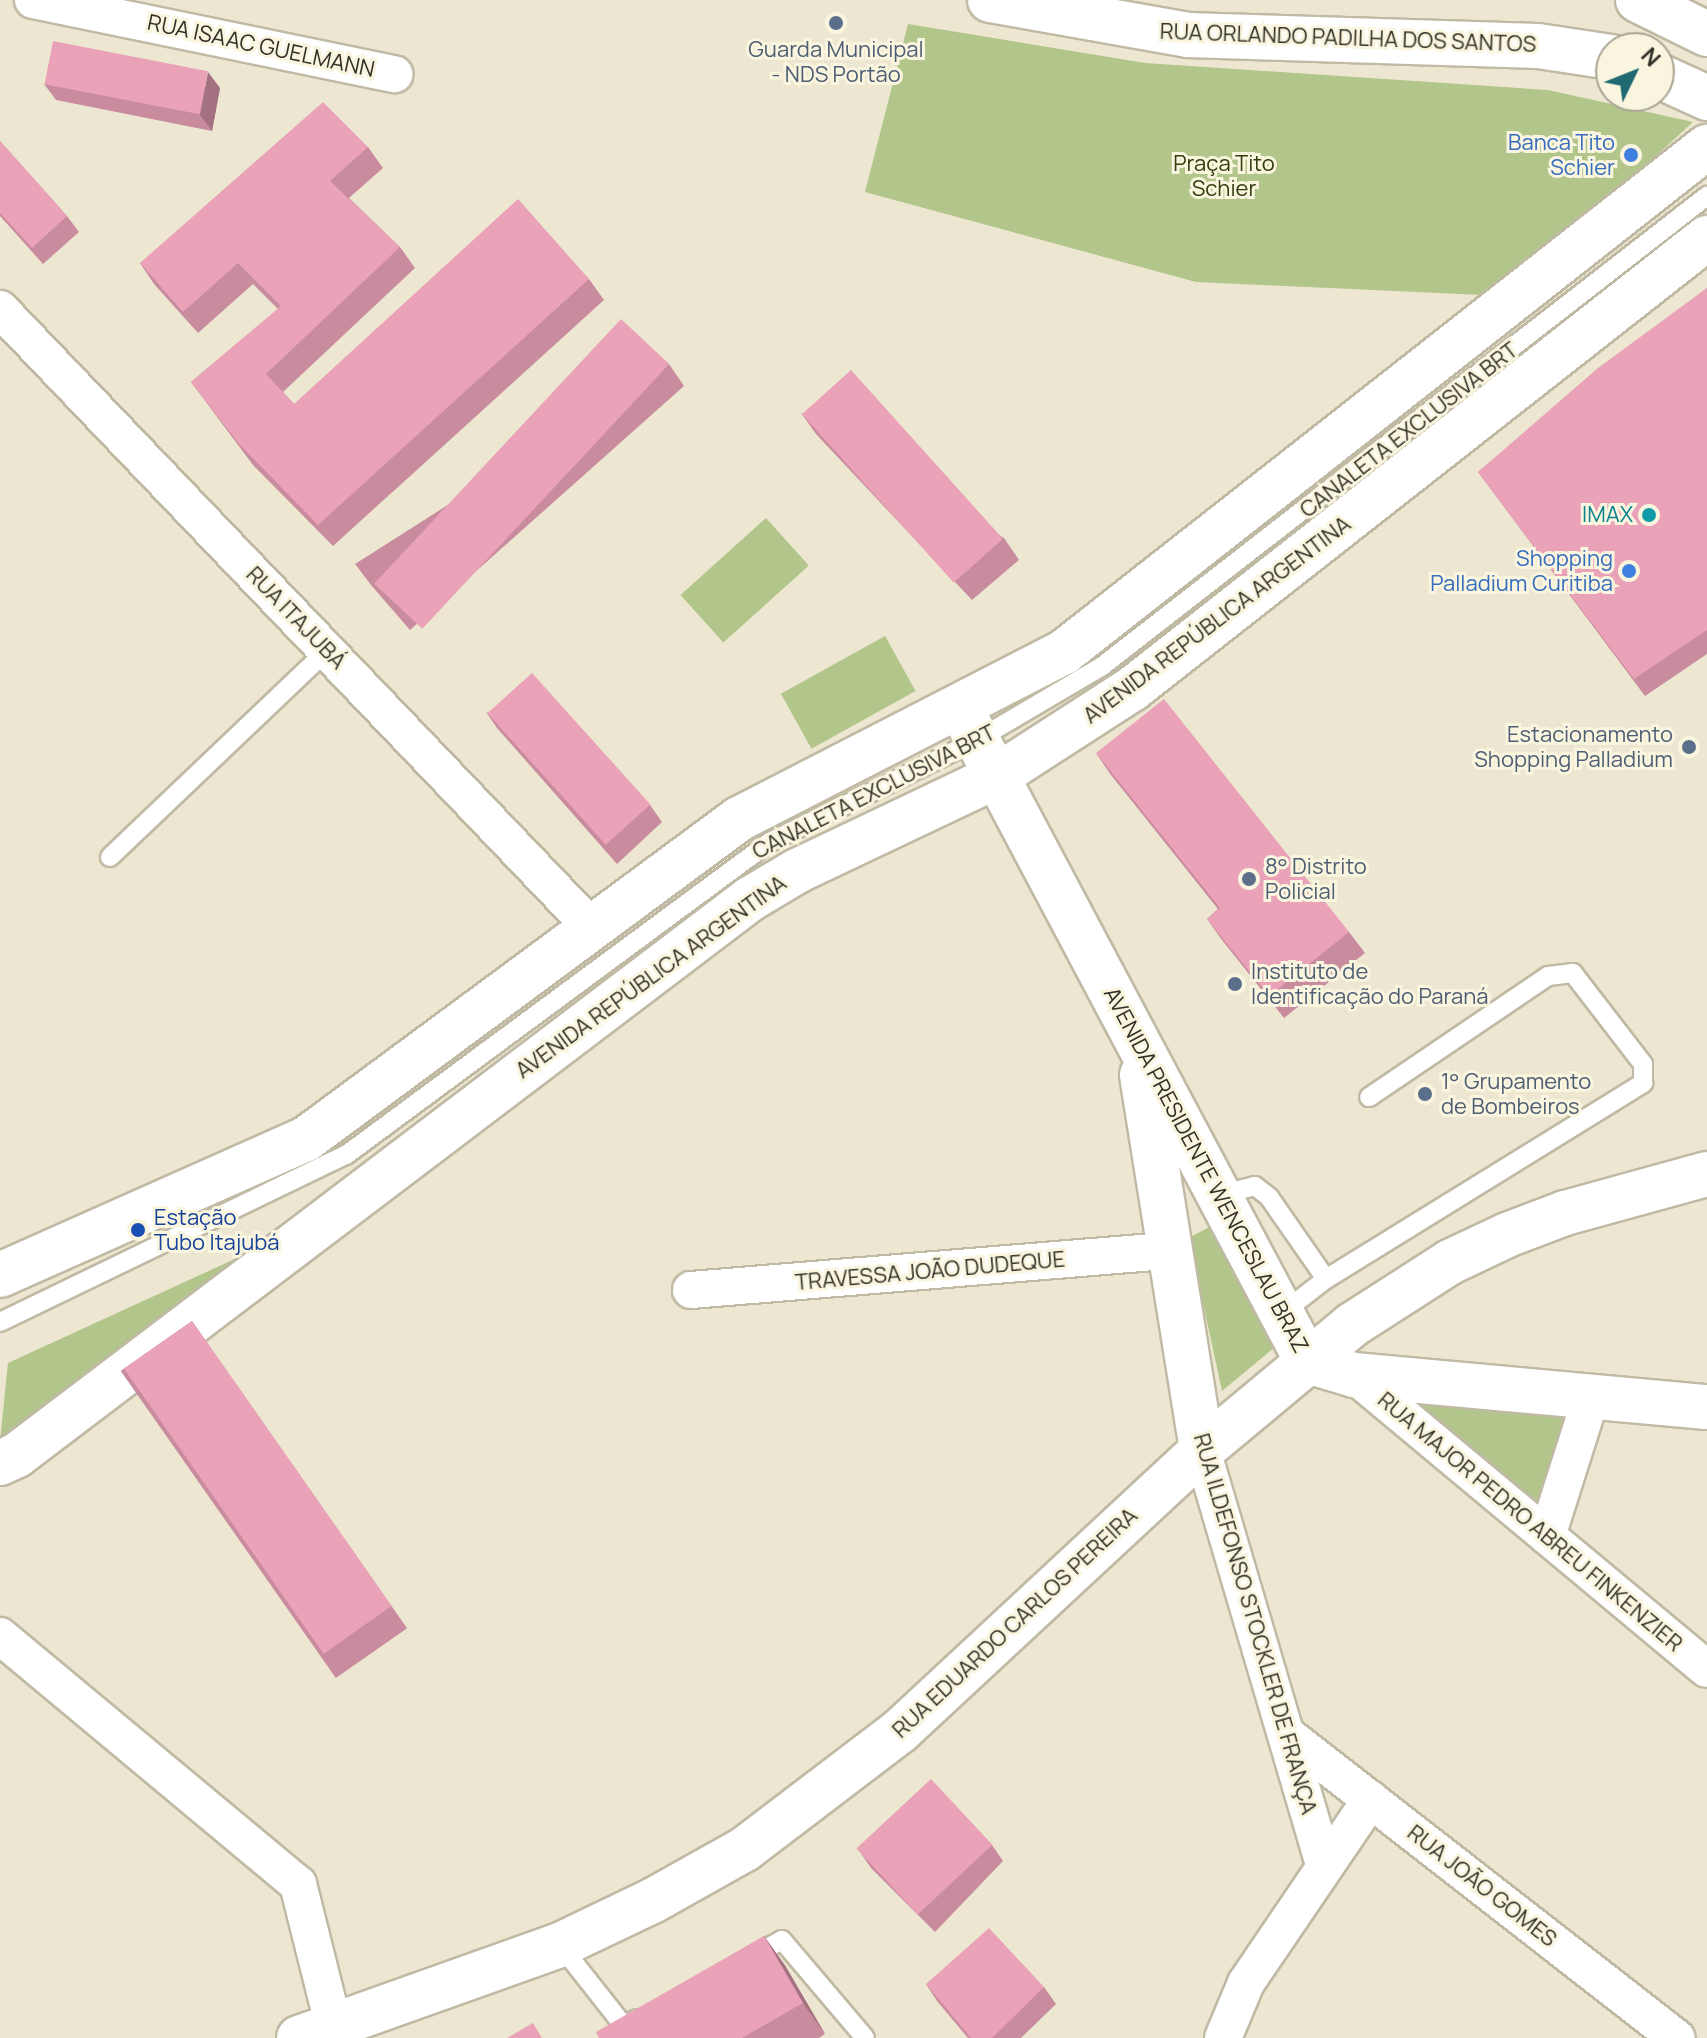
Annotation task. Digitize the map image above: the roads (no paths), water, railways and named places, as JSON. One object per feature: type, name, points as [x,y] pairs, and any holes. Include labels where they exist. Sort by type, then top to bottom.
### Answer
[{"type":"street","name":"RUA ISAAC GUELMANN","points":[[33,0],[394,74]]},
{"type":"street","name":"RUA ORLANDO PADILHA DOS SANTOS","points":[[990,0],[1188,35],[1538,46],[1595,55]]},
{"type":"street","points":[[1638,0],[1707,34]]},
{"type":"street","points":[[1675,83],[1707,98]]},
{"type":"street","name":"AVENIDA REPÚBLICA ARGENTINA","points":[[0,1463],[29,1446],[762,891],[978,742],[1105,624],[1707,147]]},
{"type":"street","name":"AVENIDA REPÚBLICA ARGENTINA","points":[[0,1275],[306,1139],[739,819],[1132,689],[1707,238]]},
{"type":"street","name":"RUA ITAJUBÁ","points":[[5,325],[327,650],[591,927]]},
{"type":"street","name":"AVENIDA PRESIDENTE WENCESLAU BRAZ","points":[[978,742],[1307,1361],[1354,1375],[1707,1407]]},
{"type":"street","name":"RUA ILDEFONSO STOCKLER DE FRANÇA","points":[[1137,1041],[1202,1450],[1324,1864]]},
{"type":"street","name":"RUA EDUARDO CARLOS PEREIRA","points":[[316,2033],[560,1945],[696,1877],[810,1804],[900,1731],[1202,1450],[1307,1361],[1402,1291],[1507,1235],[1565,1213],[1707,1174]]},
{"type":"street","name":"TRAVESSA JOÃO DUDEQUE","points":[[691,1290],[1170,1251]]},
{"type":"street","name":"RUA MAJOR PEDRO ABREU FINKENZIER","points":[[1354,1375],[1707,1669]]},
{"type":"street","points":[[1547,1536],[1591,1397]]},
{"type":"street","points":[[0,1636],[298,1884],[316,2033]]},
{"type":"street","name":"RUA JOÃO GOMES","points":[[1286,1734],[1677,2038]]},
{"type":"street","points":[[1223,2038],[1246,1983],[1371,1799]]},
{"type":"lane","name":"CANALETA EXCLUSIVA BRT","points":[[0,1322],[346,1155],[749,856],[978,742],[1043,703],[1152,629],[1707,196]]},
{"type":"lane","points":[[110,857],[327,650]]},
{"type":"lane","points":[[1281,1314],[1326,1279],[1643,1083],[1643,1064],[1573,973],[1548,976],[1369,1097]]},
{"type":"lane","points":[[1219,1195],[1255,1186],[1326,1279]]},
{"type":"lane","points":[[729,1969],[782,1940],[865,2038]]},
{"type":"lane","points":[[560,1945],[624,2026],[650,2011]]},
{"type":"place","name":"Guarda Municipal - NDS Portão","points":[[836,23]]},
{"type":"place","name":"Banca Tito Schier","points":[[1631,155]]},
{"type":"place","name":"IMAX","points":[[1649,515]]},
{"type":"place","name":"Shopping Palladium Curitiba","points":[[1629,571]]},
{"type":"place","name":"Estacionamento Shopping Palladium","points":[[1689,747]]},
{"type":"place","name":"8° Distrito Policial","points":[[1249,879]]},
{"type":"place","name":"Instituto de Identificação do Paraná","points":[[1235,984]]},
{"type":"place","name":"1° Grupamento de Bombeiros","points":[[1425,1094]]},
{"type":"place","name":"Estação Tubo Itajubá","points":[[138,1230]]},
{"type":"park label","name":"Praça Tito Schier","points":[[1224,176]]}]
